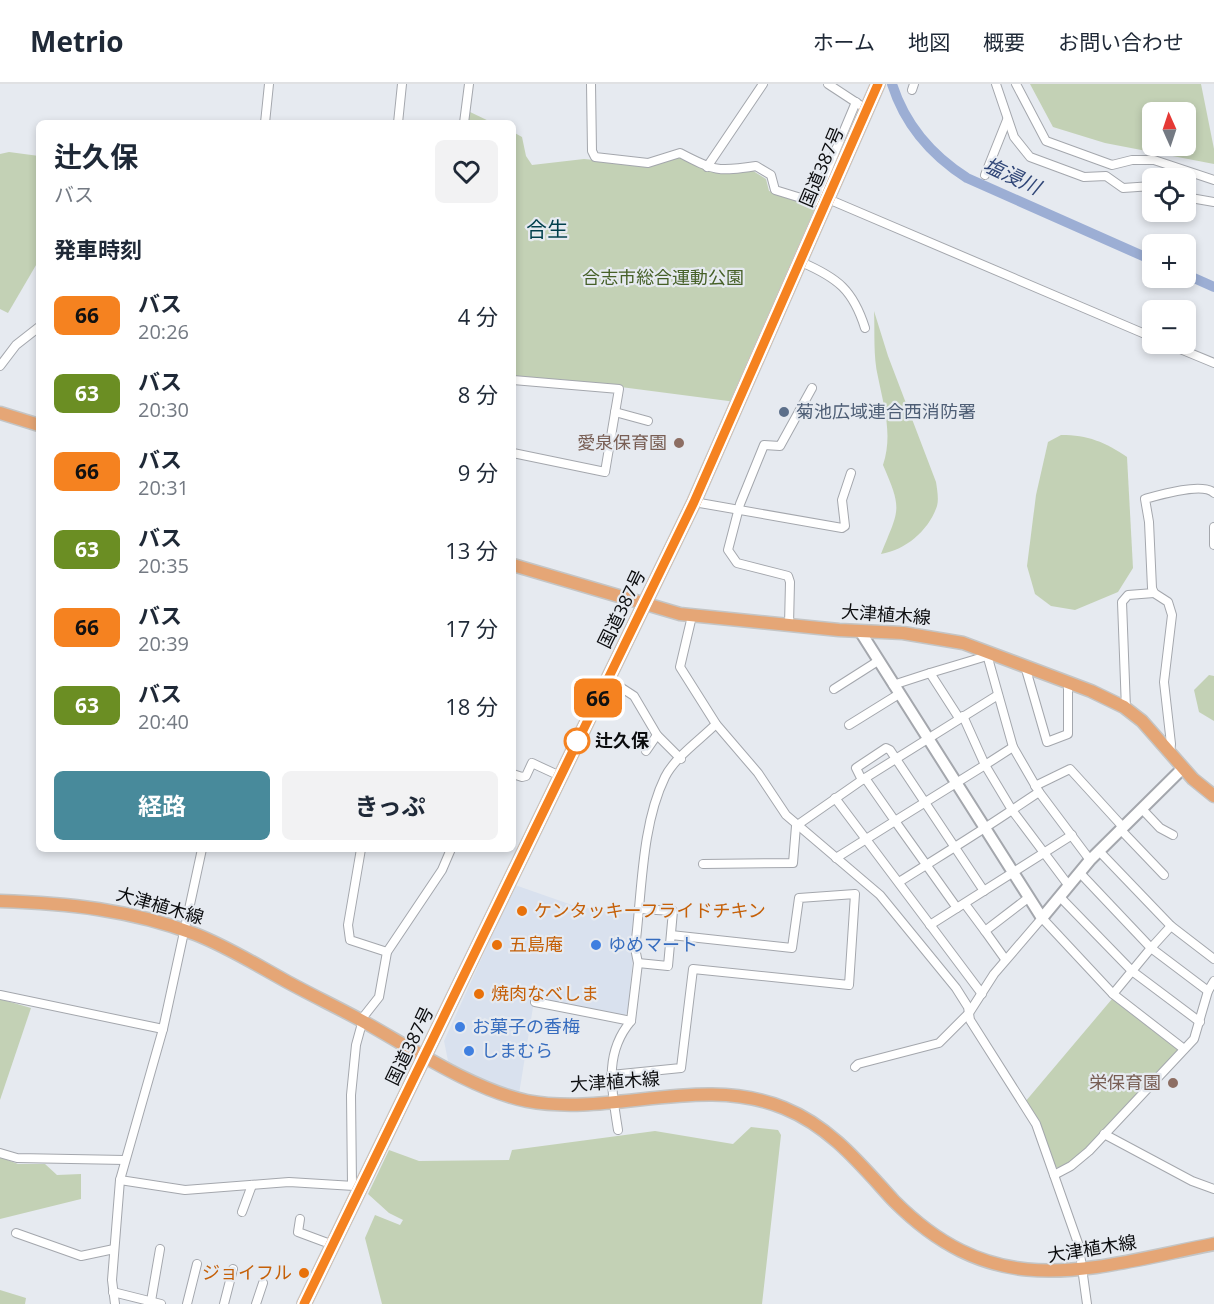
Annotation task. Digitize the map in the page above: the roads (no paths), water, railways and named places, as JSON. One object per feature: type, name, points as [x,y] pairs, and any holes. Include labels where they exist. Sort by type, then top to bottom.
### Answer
[{"type":"highway","name":"国道387号","points":[[304,1304],[333,1245],[356,1186],[426,1057],[694,502],[828,199],[861,105],[877,86]]},
{"type":"main road","points":[[0,413],[36,424]]},
{"type":"main road","name":"大津植木線","points":[[516,566],[692,616],[943,637],[1068,682],[1126,709],[1142,721],[1183,768],[1214,796]]},
{"type":"main road","name":"大津植木線","points":[[0,901],[104,909],[185,931],[224,947],[426,1057],[490,1089],[518,1099],[558,1104],[721,1094],[776,1104],[813,1122],[835,1138],[924,1231],[960,1255],[990,1267],[1017,1273],[1043,1275],[1084,1271],[1214,1244]]},
{"type":"street","points":[[265,120],[270,84]]},
{"type":"street","points":[[398,120],[402,84]]},
{"type":"street","points":[[464,120],[469,84]]},
{"type":"street","points":[[591,84],[592,152],[595,157],[648,163],[680,153],[707,167],[723,171],[756,166],[771,175],[775,190],[814,202],[861,105],[828,84]]},
{"type":"street","points":[[707,167],[763,84]]},
{"type":"street","points":[[996,84],[1007,120],[1023,149],[1041,162],[1084,177],[1106,177],[1123,188],[1142,187]]},
{"type":"street","points":[[1016,84],[1046,141],[1112,165],[1149,159],[1214,180]]},
{"type":"street","points":[[985,175],[1007,120]]},
{"type":"street","points":[[828,199],[1142,333]]},
{"type":"street","points":[[1196,199],[1214,202]]},
{"type":"street","points":[[801,262],[846,288],[852,296],[865,328]]},
{"type":"street","points":[[0,366],[16,345],[36,329]]},
{"type":"street","points":[[1192,354],[1214,363]]},
{"type":"street","points":[[516,380],[619,389],[605,472],[516,454]]},
{"type":"street","points":[[789,625],[790,582],[788,576],[737,563],[729,554],[738,510],[764,445],[780,447],[812,388]]},
{"type":"street","points":[[615,414],[647,423]]},
{"type":"street","points":[[694,502],[842,528],[845,526],[842,500],[851,473]]},
{"type":"street","points":[[1154,593],[1149,522],[1144,499],[1200,488],[1210,489],[1214,493]]},
{"type":"street","points":[[1214,526],[1214,545]]},
{"type":"street","points":[[1126,709],[1122,602],[1128,596],[1154,593],[1168,602],[1172,615],[1164,682],[1172,744],[1170,753]]},
{"type":"street","points":[[692,616],[680,667],[716,724],[758,773],[796,826],[880,895],[956,988],[969,1013],[970,1020],[1036,1124],[1079,1246],[1087,1304]]},
{"type":"street","points":[[860,630],[1042,918],[1113,994],[1184,1049]]},
{"type":"street","points":[[849,726],[896,690],[930,673],[987,654],[1013,747],[1037,789],[1090,860]]},
{"type":"street","points":[[834,689],[878,661]]},
{"type":"street","points":[[1025,666],[1047,742],[1068,734],[1068,682]]},
{"type":"street","points":[[930,673],[961,717],[985,765],[1012,810],[1042,854],[1069,886]]},
{"type":"street","points":[[608,679],[634,696],[657,735],[681,759]]},
{"type":"street","points":[[703,864],[793,864],[796,826],[864,779],[998,694]]},
{"type":"street","points":[[618,1130],[611,1075],[614,1048],[631,1021],[638,963],[635,948],[646,840],[665,777],[716,724]]},
{"type":"street","points":[[646,751],[657,735]]},
{"type":"street","points":[[836,858],[1013,747]]},
{"type":"street","points":[[984,891],[896,759],[886,748],[856,768],[927,865],[985,931],[1005,959]]},
{"type":"street","points":[[516,775],[526,776],[532,764],[560,776]]},
{"type":"street","points":[[855,1067],[858,1064],[939,1043],[969,1013],[1005,959],[1090,860],[1183,768]]},
{"type":"street","points":[[899,882],[985,828],[1012,810],[1037,789],[1070,769],[1164,874]]},
{"type":"street","points":[[835,798],[982,994]]},
{"type":"street","points":[[1142,809],[1160,828],[1173,835]]},
{"type":"street","points":[[930,925],[1072,834]]},
{"type":"street","points":[[1099,851],[1171,926],[1214,959]]},
{"type":"street","points":[[115,1304],[114,1249],[120,1180],[163,1029],[201,852]]},
{"type":"street","points":[[360,852],[348,925],[350,940],[387,952]]},
{"type":"street","points":[[120,1180],[185,1191],[290,1182],[356,1186],[351,1095],[356,1045],[368,1010],[379,997],[387,952],[442,870],[450,852]]},
{"type":"street","points":[[1080,873],[1151,948],[1208,991]]},
{"type":"street","points":[[611,1075],[681,1068],[693,969],[849,985],[855,894],[799,898],[792,948],[671,935]]},
{"type":"street","points":[[1060,897],[1132,971],[1200,1022]]},
{"type":"street","points":[[985,931],[1028,898]]},
{"type":"street","points":[[638,963],[668,966],[673,911],[640,909]]},
{"type":"street","points":[[1113,994],[1171,926]]},
{"type":"street","points":[[1054,1175],[1071,1166],[1194,1040],[1208,991],[1214,981]]},
{"type":"street","points":[[0,995],[163,1029]]},
{"type":"street","points":[[535,1002],[631,1021]]},
{"type":"street","points":[[1104,1134],[1192,1181],[1214,1189]]},
{"type":"street","points":[[0,1153],[17,1158],[125,1160]]},
{"type":"street","points":[[242,1212],[252,1185]]},
{"type":"street","points":[[300,1219],[298,1232],[333,1245]]},
{"type":"street","points":[[16,1233],[81,1256],[114,1249]]},
{"type":"street","points":[[151,1300],[160,1249]]},
{"type":"street","points":[[188,1304],[196,1264]]},
{"type":"street","points":[[224,1304],[233,1269]]},
{"type":"street","points":[[256,1304],[263,1283]]},
{"type":"street","points":[[113,1292],[161,1304]]},
{"type":"waterway","name":"塩浸川","points":[[892,84],[904,113],[921,138],[942,159],[967,178],[1142,256]]},
{"type":"waterway","name":"塩浸川","points":[[1196,279],[1214,287]]},
{"type":"place","name":"菊池広域連合西消防署","points":[[784,412]]},
{"type":"place","name":"愛泉保育園","points":[[679,443]]},
{"type":"place","name":"辻久保","points":[[577,741]]},
{"type":"place","name":"ケンタッキーフライドチキン","points":[[522,911]]},
{"type":"place","name":"五島庵","points":[[497,945]]},
{"type":"place","name":"ゆめマート","points":[[596,945]]},
{"type":"place","name":"焼肉なべしま","points":[[479,994]]},
{"type":"place","name":"お菓子の香梅","points":[[460,1027]]},
{"type":"place","name":"しまむら","points":[[469,1051]]},
{"type":"place","name":"栄保育園","points":[[1173,1083]]},
{"type":"place","name":"ジョイフル","points":[[304,1273]]},
{"type":"district","name":"合生","points":[[547,230]]},
{"type":"park label","name":"合志市総合運動公園","points":[[663,278]]}]
